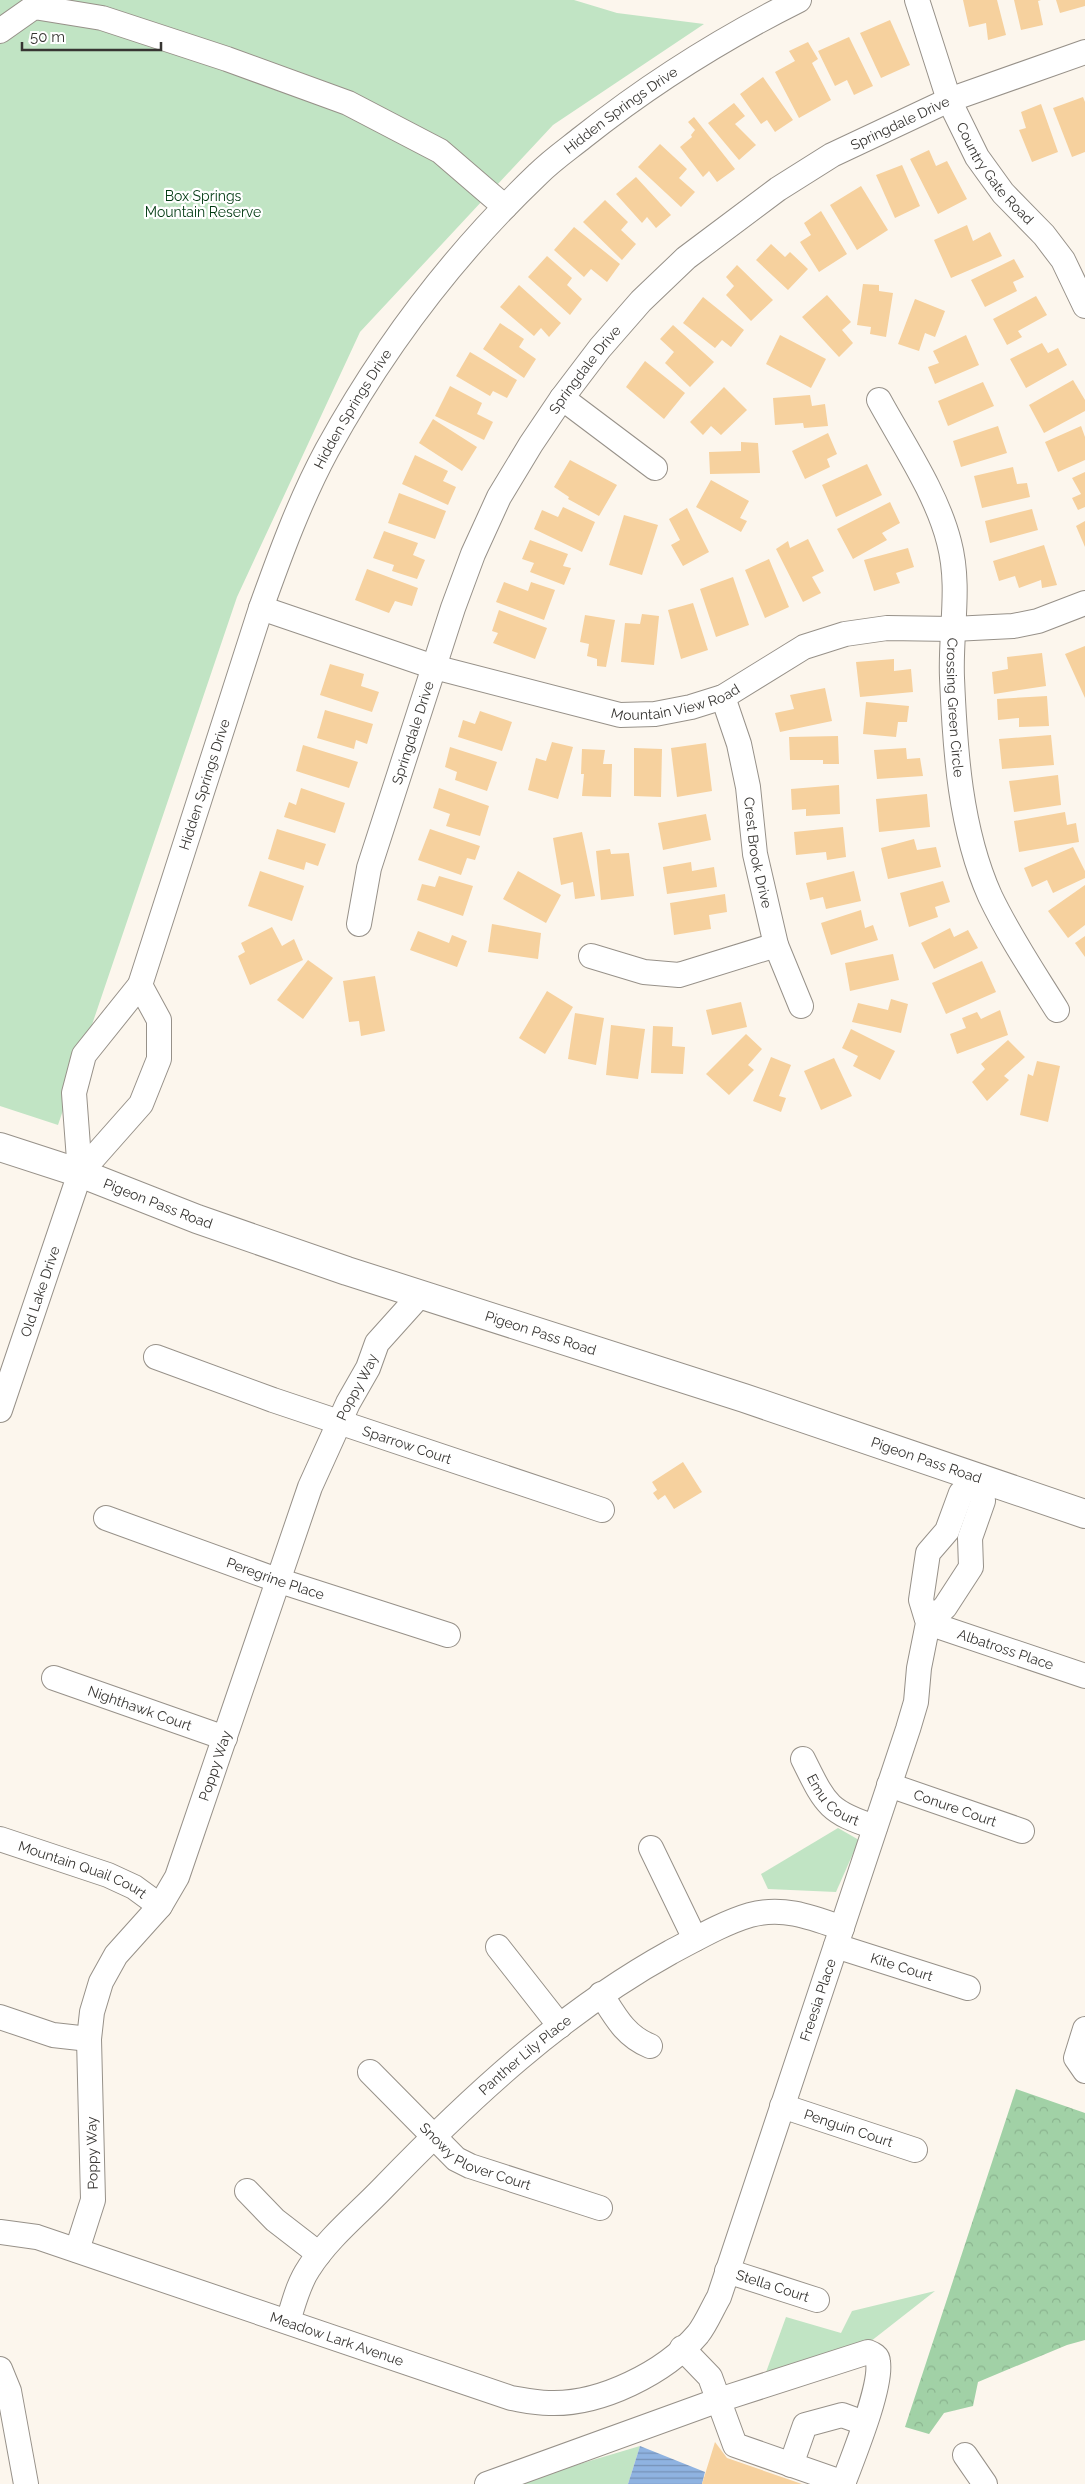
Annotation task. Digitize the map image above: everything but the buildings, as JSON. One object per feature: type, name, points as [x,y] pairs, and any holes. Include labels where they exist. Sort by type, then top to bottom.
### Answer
[{"type":"main road","name":"Pigeon Pass Road","points":[[0,1147],[80,1173],[206,1222],[347,1272],[744,1398],[982,1477],[1085,1514]]},
{"type":"street","name":"Hidden Springs Drive","points":[[80,1173],[74,1093],[84,1054],[140,985],[261,608],[282,552],[327,451],[386,352],[460,255],[538,173],[632,98],[706,50],[799,0]]},
{"type":"street","name":"Country Gate Road","points":[[917,0],[949,100],[977,157],[1003,193],[1044,235],[1063,260],[1083,298]]},
{"type":"street","points":[[0,31],[34,7],[102,18],[227,58],[348,103],[440,151],[506,208]]},
{"type":"street","name":"Springdale Drive","points":[[359,924],[369,868],[473,554],[498,497],[562,398],[600,348],[641,301],[686,258],[726,226],[778,189],[832,155],[949,100],[1085,52]]},
{"type":"street","points":[[562,398],[655,468]]},
{"type":"street","name":"Crossing Green Circle","points":[[879,400],[929,494],[949,541],[954,563],[956,592],[952,674],[954,717],[967,825],[990,895],[1006,926],[1057,1010]]},
{"type":"street","name":"Mountain View Road","points":[[261,608],[434,667],[620,715],[655,714],[691,707],[723,697],[779,660],[823,639],[865,629],[1004,627],[1038,622],[1085,603]]},
{"type":"street","name":"Crest Brook Drive","points":[[723,697],[739,744],[748,787],[755,854],[776,945],[801,1006]]},
{"type":"street","points":[[591,956],[644,972],[679,975],[776,945]]},
{"type":"street","points":[[80,1173],[141,1104],[159,1059],[159,1020],[140,985]]},
{"type":"street","name":"Old Lake Drive","points":[[0,1410],[80,1173]]},
{"type":"street","name":"Poppy Way","points":[[77,2250],[93,2200],[89,2039],[92,2012],[101,1982],[116,1956],[160,1906],[180,1870],[310,1487],[357,1385],[368,1368],[377,1342],[421,1294]]},
{"type":"street","name":"Sparrow Court","points":[[156,1357],[340,1422],[602,1510]]},
{"type":"street","points":[[982,1477],[983,1501],[970,1538],[971,1567],[945,1607],[928,1623],[922,1600],[928,1552],[947,1531],[961,1493],[982,1477]]},
{"type":"street","name":"Peregrine Place","points":[[106,1518],[277,1580],[448,1635]]},
{"type":"street","name":"Albatross Place","points":[[928,1623],[1085,1676]]},
{"type":"street","name":"Freesia Place","points":[[677,2353],[698,2333],[719,2298],[916,1702],[919,1668],[928,1623]]},
{"type":"street","name":"Nighthawk Court","points":[[54,1678],[225,1738]]},
{"type":"street","name":"Emu Court","points":[[803,1760],[823,1799],[836,1812],[848,1818],[875,1826]]},
{"type":"street","name":"Conure Court","points":[[889,1785],[1022,1831]]},
{"type":"street","name":"Mountain Quail Court","points":[[0,1838],[108,1875],[134,1887],[160,1906]]},
{"type":"street","points":[[651,1848],[695,1939]]},
{"type":"street","name":"Panther Lily Place","points":[[288,2321],[301,2281],[319,2254],[432,2137],[560,2026],[601,1994],[695,1939],[750,1915],[780,1911],[800,1913],[839,1937]]},
{"type":"street","name":"Kite Court","points":[[839,1937],[968,1988]]},
{"type":"street","points":[[498,1947],[560,2026]]},
{"type":"street","points":[[601,1994],[625,2031],[636,2040],[650,2046]]},
{"type":"street","points":[[0,2017],[53,2035],[89,2039]]},
{"type":"street","points":[[1085,2029],[1076,2058],[1085,2071]]},
{"type":"street","name":"Snowy Plover Court","points":[[370,2072],[432,2137],[456,2159],[470,2166],[600,2208]]},
{"type":"street","name":"Penguin Court","points":[[782,2106],[915,2150]]},
{"type":"street","points":[[246,2191],[275,2220],[319,2254]]},
{"type":"street","name":"Meadow Lark Avenue","points":[[0,2232],[37,2237],[511,2398],[550,2403],[594,2397],[637,2382],[677,2353]]},
{"type":"street","name":"Stella Court","points":[[728,2271],[817,2300]]},
{"type":"street","points":[[487,2484],[719,2400],[868,2352],[874,2354],[878,2360],[878,2382],[844,2483],[735,2445],[719,2400],[710,2377],[677,2353]]},
{"type":"street","points":[[0,2369],[26,2484]]},
{"type":"street","points":[[791,2465],[805,2425],[842,2415],[864,2423]]},
{"type":"street","points":[[964,2455],[985,2484]]},
{"type":"green space","name":"Box Springs Mountain Reserve","points":[[0,0],[574,0],[617,13],[704,24],[553,125],[360,332],[237,597],[58,1125],[0,1106]]},
{"type":"green space","points":[[838,1828],[859,1840],[836,1892],[768,1889],[761,1874]]},
{"type":"green space","points":[[1016,2089],[1085,2113],[1085,2340],[1067,2345],[978,2382],[973,2406],[944,2413],[929,2434],[905,2427]]},
{"type":"green space","points":[[935,2291],[866,2345],[765,2375],[786,2317],[841,2333],[852,2311]]},
{"type":"green space","points":[[640,2446],[628,2484],[512,2484]]},
{"type":"water","points":[[640,2446],[705,2472],[702,2484],[628,2484]]}]
